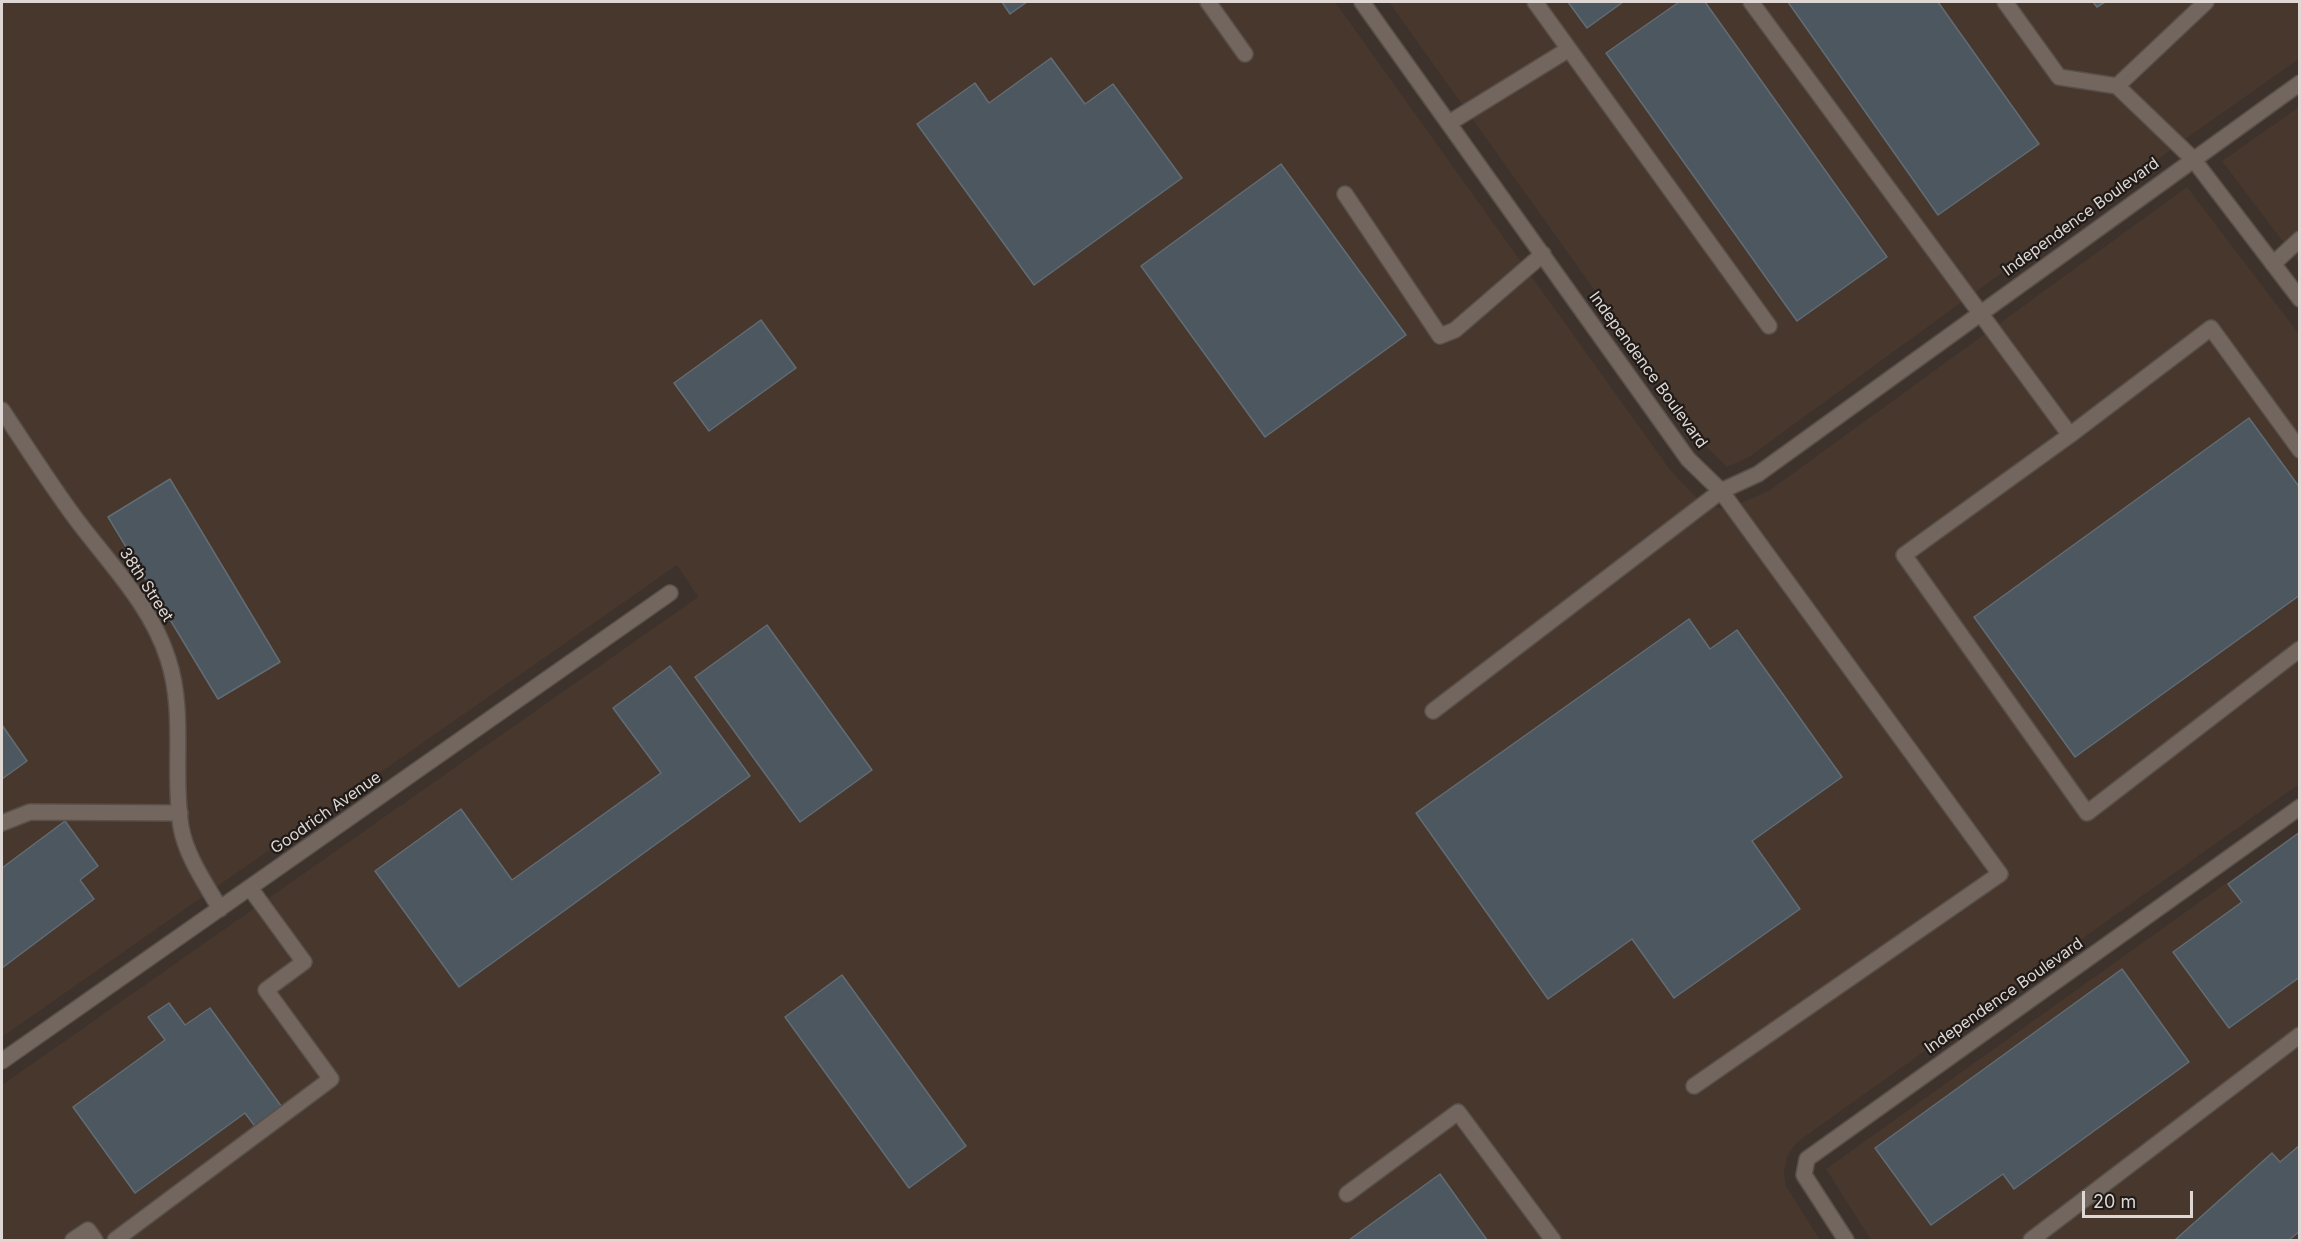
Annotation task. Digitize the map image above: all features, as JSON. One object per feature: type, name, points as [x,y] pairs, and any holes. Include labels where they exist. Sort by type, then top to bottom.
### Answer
[{"type":"street","points":[[1208,2],[1245,54]]},
{"type":"street","name":"Independence Boulevard","points":[[1362,2],[1688,459],[1721,491],[1758,474],[2300,83]]},
{"type":"street","points":[[1535,2],[1768,326]]},
{"type":"street","points":[[1751,2],[2070,435]]},
{"type":"street","points":[[2005,2],[2059,77],[2117,86],[2193,159],[2300,299]]},
{"type":"street","points":[[2117,86],[2206,2]]},
{"type":"street","points":[[1449,123],[1569,49]]},
{"type":"street","points":[[1345,194],[1440,336],[1455,330],[1543,254]]},
{"type":"street","points":[[2273,264],[2300,239]]},
{"type":"street","points":[[2300,450],[2211,328],[2070,435],[1904,555],[2087,813],[2300,649]]},
{"type":"street","name":"38th Street","points":[[2,410],[77,519],[135,595],[153,624],[168,659],[177,702],[181,827],[185,842],[220,909]]},
{"type":"street","points":[[1433,711],[1721,491],[2000,874],[1694,1086]]},
{"type":"street","name":"Goodrich Avenue","points":[[2,1061],[670,593]]},
{"type":"street","name":"Independence Boulevard","points":[[1846,1240],[1804,1174],[1807,1159],[2300,807]]},
{"type":"street","points":[[2,823],[30,812],[180,813]]},
{"type":"street","points":[[115,1240],[331,1078],[266,990],[304,962],[250,888]]},
{"type":"street","points":[[2031,1240],[2300,1035]]},
{"type":"street","points":[[1347,1194],[1458,1112],[1553,1240]]},
{"type":"street","points":[[73,1240],[88,1230],[95,1240]]},
{"type":"shaded area","points":[[2,2],[1335,2],[1671,471],[1705,506],[1728,509],[1770,490],[2187,187],[2299,334],[2299,784],[1796,1143],[1787,1157],[1784,1173],[1786,1186],[1820,1240],[2,1240],[2,1085],[698,597],[677,565],[2,1037]]},
{"type":"shaded area","points":[[1389,2],[2299,2],[2299,59],[1749,457],[1727,467],[1705,445]]},
{"type":"shaded area","points":[[2299,107],[2299,263],[2222,161]]},
{"type":"shaded area","points":[[2299,831],[2299,1240],[1871,1240],[1826,1169]]},
{"type":"building","points":[[1002,2],[1027,2],[1010,14]]},
{"type":"building","points":[[1568,2],[1623,2],[1587,28]]},
{"type":"building","points":[[1679,2],[1705,2],[1887,257],[1797,321],[1606,53]]},
{"type":"building","points":[[1788,2],[1938,2],[2039,144],[1938,215]]},
{"type":"building","points":[[2093,2],[2105,2],[2097,7]]},
{"type":"building","points":[[1051,58],[1085,104],[1113,84],[1182,178],[1034,285],[917,124],[975,83],[989,103]]},
{"type":"building","points":[[1281,164],[1406,335],[1265,437],[1141,266]]},
{"type":"building","points":[[761,320],[796,368],[709,431],[674,383]]},
{"type":"building","points":[[2249,418],[2300,488],[2300,595],[2075,757],[1974,617]]},
{"type":"building","points":[[170,479],[280,662],[218,699],[108,517]]},
{"type":"building","points":[[1689,619],[1710,649],[1737,630],[1842,777],[1752,841],[1800,909],[1674,998],[1632,939],[1548,999],[1416,813]]},
{"type":"building","points":[[767,625],[872,770],[800,822],[695,677]]},
{"type":"building","points":[[670,666],[750,776],[459,987],[375,871],[461,809],[512,880],[661,773],[613,708]]},
{"type":"building","points":[[2,725],[27,761],[2,779]]},
{"type":"building","points":[[65,821],[98,866],[80,880],[94,899],[2,968],[2,868]]},
{"type":"building","points":[[2300,832],[2300,977],[2229,1028],[2173,952],[2242,902],[2228,884]]},
{"type":"building","points":[[2122,969],[2189,1062],[2014,1189],[2003,1174],[1931,1225],[1875,1148]]},
{"type":"building","points":[[842,975],[966,1146],[909,1188],[785,1017]]},
{"type":"building","points":[[169,1003],[185,1025],[210,1008],[284,1110],[257,1129],[245,1113],[135,1193],[73,1107],[165,1040],[148,1017]]},
{"type":"building","points":[[2300,1145],[2300,1231],[2289,1240],[2175,1240],[2272,1153],[2280,1162]]},
{"type":"building","points":[[1440,1174],[1487,1240],[1349,1240]]}]
